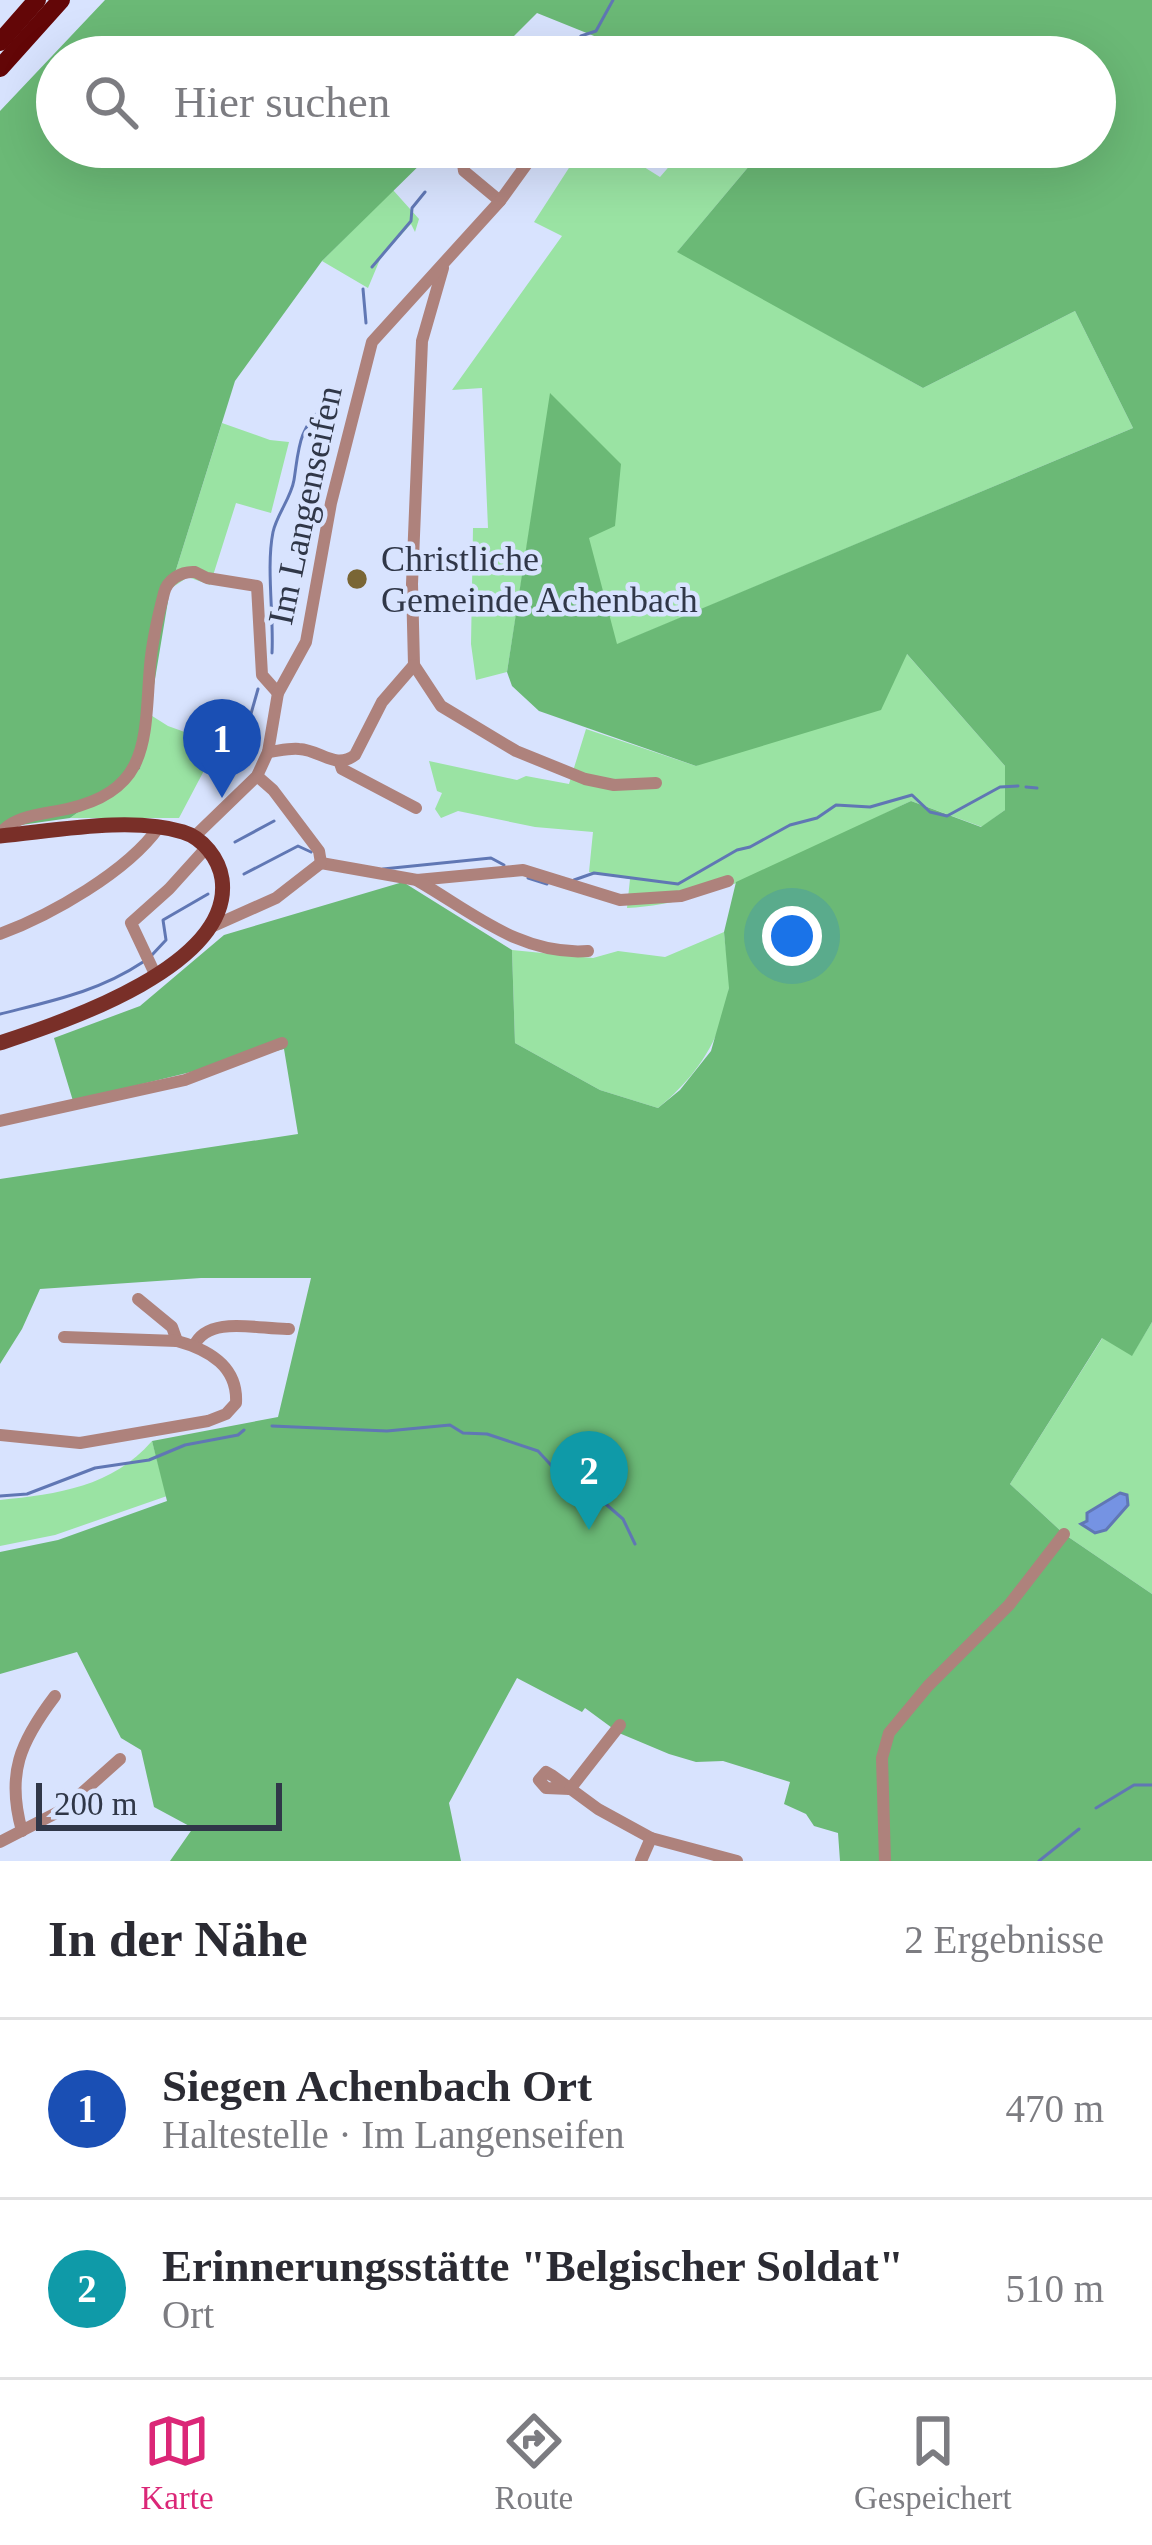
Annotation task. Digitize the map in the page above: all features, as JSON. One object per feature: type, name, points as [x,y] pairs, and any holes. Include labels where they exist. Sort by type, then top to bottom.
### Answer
[{"type":"highway","points":[[0,42],[37,0]]},
{"type":"highway","points":[[0,68],[61,0]]},
{"type":"main road","points":[[0,835],[159,827],[201,842],[222,882],[219,911],[211,927],[156,976],[68,1021],[0,1043]]},
{"type":"street","points":[[464,168],[500,201]]},
{"type":"street","name":"Im Langenseifen","points":[[156,976],[131,923],[257,776],[268,752],[278,693],[306,642],[331,503],[372,342],[500,201],[524,168]]},
{"type":"street","points":[[445,262],[422,340],[412,584],[414,665],[441,706],[516,752],[599,782],[656,783]]},
{"type":"street","points":[[0,835],[7,824],[88,805],[112,793],[135,771],[145,739],[158,616],[166,585],[178,575],[194,572],[257,586],[262,675],[278,693]]},
{"type":"street","points":[[268,752],[302,748],[340,763],[355,755],[382,702],[414,665]]},
{"type":"street","points":[[340,763],[342,770],[416,808]]},
{"type":"street","points":[[257,776],[319,851],[321,863]]},
{"type":"street","points":[[0,934],[64,903],[145,846],[159,827]]},
{"type":"street","points":[[211,927],[276,898],[321,863],[416,880],[523,870],[620,901],[641,902],[728,881]]},
{"type":"street","points":[[416,880],[493,928],[529,944],[589,951]]},
{"type":"street","points":[[0,1121],[185,1080],[282,1043]]},
{"type":"street","points":[[138,1299],[172,1328],[178,1341]]},
{"type":"street","points":[[194,1346],[199,1335],[213,1328],[289,1330]]},
{"type":"street","points":[[0,1436],[80,1443],[208,1420],[226,1414],[236,1403],[237,1386],[230,1371],[194,1346],[178,1341],[64,1336]]},
{"type":"street","points":[[885,1861],[882,1772],[885,1746],[898,1720],[979,1638],[1064,1534]]},
{"type":"street","points":[[22,1831],[14,1788],[18,1757],[56,1696]]},
{"type":"street","points":[[620,1725],[570,1790],[651,1838],[737,1861]]},
{"type":"street","points":[[0,1842],[88,1791],[120,1759]]},
{"type":"street","points":[[641,1861],[651,1838]]},
{"type":"green space","points":[[105,0],[1152,0],[1152,1322],[1132,1356],[1102,1338],[1010,1484],[1064,1534],[1152,1594],[1152,1861],[840,1861],[838,1833],[814,1826],[806,1814],[784,1804],[790,1782],[723,1761],[696,1762],[669,1754],[517,1678],[449,1803],[461,1861],[170,1861],[193,1828],[154,1807],[141,1750],[121,1738],[77,1652],[0,1674],[0,1552],[58,1540],[167,1501],[152,1441],[278,1417],[311,1278],[201,1278],[40,1289],[0,1364],[0,1179],[298,1134],[284,1049],[73,1101],[54,1038],[140,1006],[224,935],[403,882],[512,950],[515,1043],[600,1090],[658,1108],[680,1090],[711,1051],[729,988],[724,932],[736,882],[911,801],[981,827],[1005,810],[1005,766],[907,654],[881,710],[696,766],[539,711],[512,686],[507,672],[550,393],[621,464],[615,526],[589,538],[617,644],[1133,428],[1075,311],[923,388],[677,252],[747,168],[1116,168],[1116,36],[594,36],[537,13],[514,36],[71,36]]},
{"type":"green space","points":[[36,73],[36,168],[417,168],[322,261],[235,381],[170,589],[140,769],[70,818],[0,828],[0,111]]},
{"type":"green space","points":[[569,168],[646,168],[660,177],[668,168],[747,168],[678,251],[923,388],[1075,311],[1133,428],[616,645],[551,394],[507,672],[476,680],[471,644],[473,528],[488,528],[482,388],[452,390],[562,236],[534,222]]},
{"type":"green space","points":[[393,190],[419,219],[415,232],[411,224],[381,257],[368,288],[322,261]]},
{"type":"green space","points":[[222,423],[289,442],[271,513],[236,503],[210,585],[188,577],[170,589]]},
{"type":"green space","points":[[906,653],[1005,766],[1005,810],[982,827],[911,801],[737,883],[664,904],[627,908],[630,879],[589,872],[593,832],[535,827],[458,811],[441,818],[435,809],[442,793],[437,791],[429,761],[517,780],[526,776],[569,784],[586,729],[696,766]]},
{"type":"green space","points":[[149,714],[218,744],[179,818],[70,818],[140,769]]},
{"type":"green space","points":[[724,932],[729,981],[721,1023],[696,1070],[658,1108],[600,1090],[515,1043],[512,950],[593,958],[618,951],[665,957]]},
{"type":"green space","points":[[1152,1322],[1152,1594],[1064,1534],[1010,1484],[1103,1337],[1132,1355]]},
{"type":"green space","points":[[152,1441],[167,1496],[55,1535],[0,1546],[0,1500],[83,1486],[120,1469]]},
{"type":"water","points":[[1120,1493],[1127,1495],[1128,1505],[1106,1530],[1095,1533],[1081,1524],[1087,1521],[1087,1513]]},
{"type":"waterway","points":[[581,36],[596,31],[613,0]]},
{"type":"waterway","points":[[372,267],[411,221],[412,208],[425,192]]},
{"type":"waterway","points":[[363,289],[366,323]]},
{"type":"waterway","points":[[272,653],[273,532],[292,487],[305,431],[325,406]]},
{"type":"waterway","points":[[255,752],[245,735],[258,689]]},
{"type":"waterway","points":[[574,880],[594,873],[678,884],[737,850],[817,818],[836,805],[870,807],[912,795],[930,812],[947,816],[1000,787],[1018,786]]},
{"type":"waterway","points":[[1026,787],[1037,788]]},
{"type":"waterway","points":[[235,842],[274,821]]},
{"type":"waterway","points":[[244,874],[298,846],[311,852]]},
{"type":"waterway","points":[[383,869],[491,858],[504,865]]},
{"type":"waterway","points":[[528,878],[547,884]]},
{"type":"waterway","points":[[151,956],[166,940],[163,920],[208,894]]},
{"type":"waterway","points":[[0,1014],[91,988],[143,962]]},
{"type":"waterway","points":[[272,1426],[387,1431],[450,1425],[463,1433],[487,1434],[538,1451],[561,1476],[592,1492],[623,1519],[635,1544]]},
{"type":"waterway","points":[[0,1496],[27,1494],[95,1468],[149,1460],[244,1430]]},
{"type":"waterway","points":[[1096,1808],[1134,1785],[1152,1785]]},
{"type":"waterway","points":[[1039,1861],[1079,1829]]},
{"type":"place","name":"Christliche Gemeinde Achenbach","points":[[357,579]]},
{"type":"place","name":"Siegen Achenbach Ort","points":[[222,798]]},
{"type":"place","name":"Erinnerungsstätte \"Belgischer Soldat\"","points":[[589,1530]]}]
